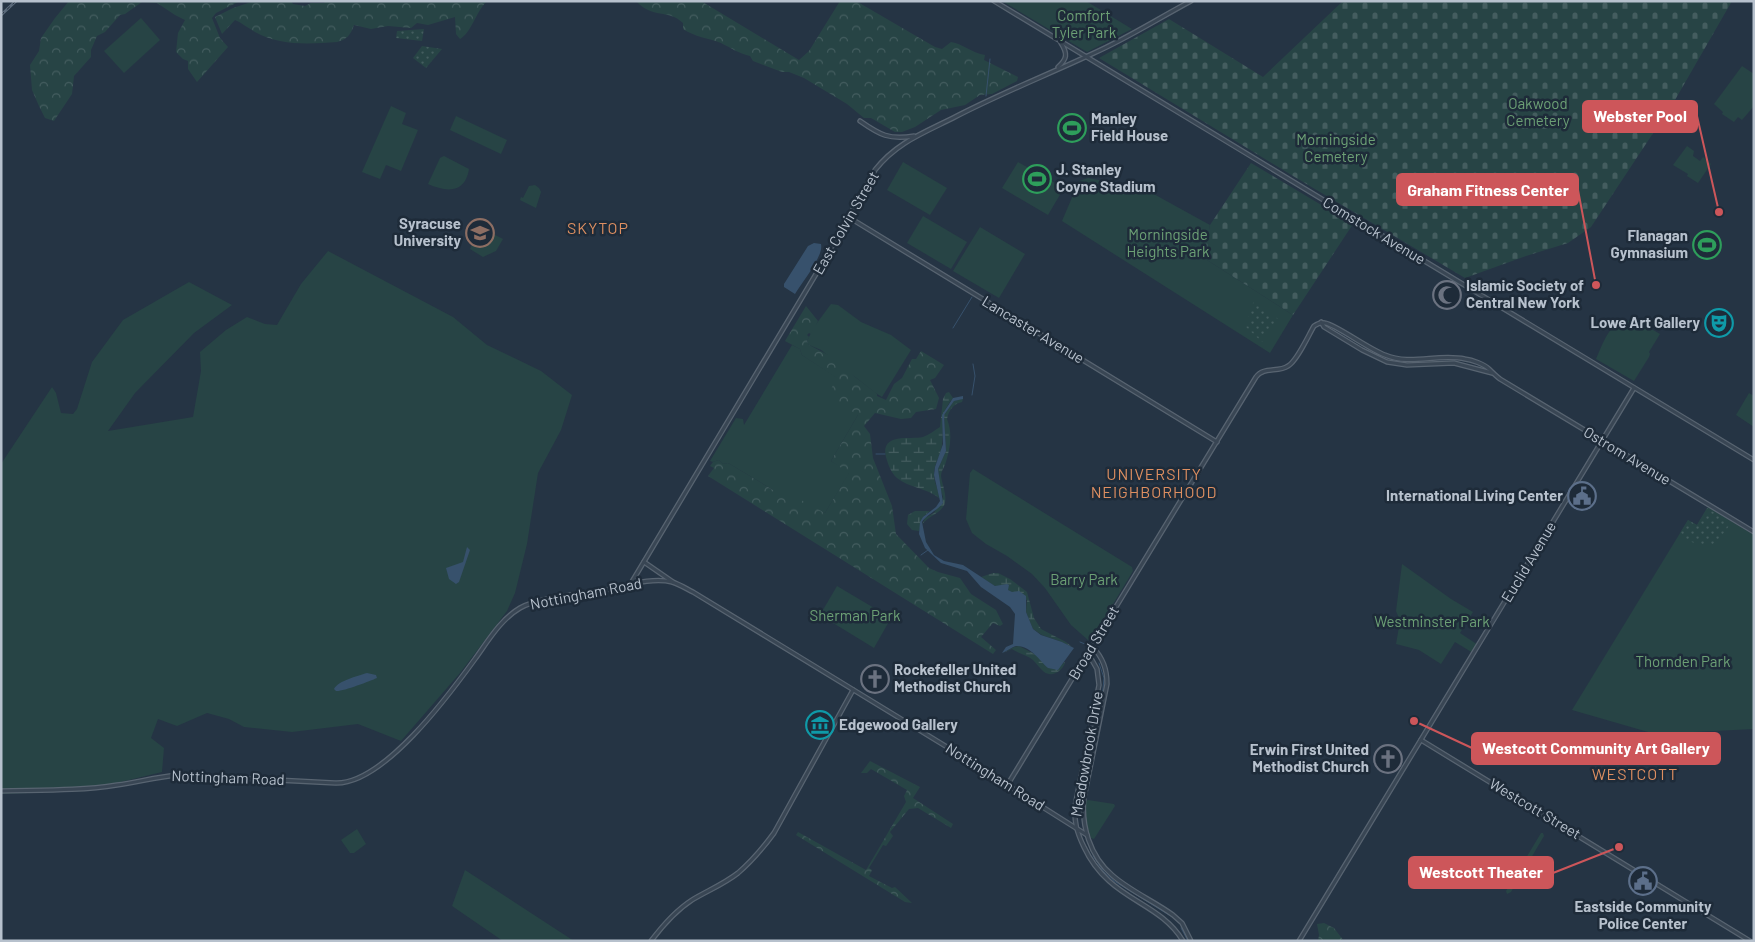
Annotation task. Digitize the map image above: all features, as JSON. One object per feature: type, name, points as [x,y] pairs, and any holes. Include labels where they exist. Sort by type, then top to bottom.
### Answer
[{"type":"street","name":"Comstock Avenue","points":[[994,1],[1754,460]]},
{"type":"street","name":"East Colvin Street","points":[[630,585],[884,159],[898,147],[917,136],[983,103],[1086,57],[1191,1]]},
{"type":"street","points":[[1053,71],[1066,58],[1065,50],[1059,41]]},
{"type":"street","points":[[860,121],[887,137],[900,139],[917,136]]},
{"type":"street","name":"Lancaster Avenue","points":[[850,218],[1217,442]]},
{"type":"street","name":"Broad Street","points":[[1008,784],[1259,372],[1282,369],[1291,365],[1314,326],[1321,322],[1324,327],[1362,350],[1387,362],[1407,365],[1454,363],[1492,373]]},
{"type":"street","name":"Ostrom Avenue","points":[[1492,373],[1754,532]]},
{"type":"street","name":"Euclid Avenue","points":[[1299,941],[1634,388]]},
{"type":"street","points":[[644,562],[673,582]]},
{"type":"street","name":"Nottingham Road","points":[[1,791],[91,788],[160,776],[178,775],[344,784],[351,782],[368,773],[414,735],[500,626],[511,614],[520,608],[537,602],[630,585],[648,582],[673,582],[693,592],[1008,784],[1087,835]]},
{"type":"street","name":"Meadowbrook Drive","points":[[1092,646],[1102,658],[1107,684],[1084,798],[1083,817],[1087,835],[1098,858],[1111,874],[1173,915],[1182,923],[1191,941]]},
{"type":"street","points":[[1088,653],[1096,650]]},
{"type":"street","name":"Meadowbrook Drive","points":[[1088,653],[1097,668],[1099,685],[1075,806],[1074,818],[1076,828],[1087,853],[1101,874],[1168,921],[1183,941]]},
{"type":"street","points":[[651,941],[662,926],[679,910],[738,872],[765,845],[774,833],[852,690]]},
{"type":"street","name":"Westcott Street","points":[[1421,740],[1750,941]]},
{"type":"green space","points":[[69,1],[240,1],[216,13],[212,18],[220,38],[228,47],[197,82],[188,69],[188,61],[176,52],[178,33],[185,20],[157,3],[142,2],[125,14],[120,15],[105,32],[97,36],[91,50],[91,57],[74,76],[72,94],[54,121],[45,118],[32,90],[30,65],[39,51],[41,38]]},
{"type":"green space","points":[[254,1],[291,1],[293,4],[305,6],[311,3],[324,3],[326,1],[487,1],[479,11],[468,32],[460,39],[456,34],[455,17],[428,25],[417,23],[411,28],[388,26],[371,29],[354,25],[348,36],[337,42],[295,43],[274,40],[264,37],[235,20],[222,34],[215,17]]},
{"type":"green space","points":[[636,1],[701,1],[799,60],[809,51],[840,1],[856,1],[935,47],[942,49],[951,42],[955,43],[985,55],[984,60],[1018,77],[1017,81],[992,94],[980,95],[965,105],[941,110],[915,127],[902,132],[895,132],[871,118],[864,118],[847,104],[804,78],[753,61],[750,56],[721,43],[692,34],[683,29],[683,23],[678,19],[648,10]]},
{"type":"green space","name":"Comfort Tyler Park","points":[[1002,1],[1086,1],[1132,29],[1087,52]]},
{"type":"green space","name":"Oakwood Cemetery","points":[[1343,1],[1732,1],[1675,100],[1591,227],[1568,243],[1465,278],[1099,58],[1169,19],[1263,77]]},
{"type":"green space","points":[[141,18],[160,40],[124,73],[104,51]]},
{"type":"green space","points":[[424,29],[422,41],[396,38],[397,31]]},
{"type":"green space","points":[[422,46],[442,49],[426,68],[413,58]]},
{"type":"green space","points":[[1742,66],[1754,74],[1754,106],[1742,120],[1738,117],[1734,122],[1722,114],[1723,112],[1714,104]]},
{"type":"green space","points":[[391,106],[406,113],[402,124],[418,130],[401,171],[386,165],[380,179],[362,172]]},
{"type":"green space","points":[[456,116],[507,140],[501,154],[450,130]]},
{"type":"green space","points":[[1687,146],[1694,151],[1693,156],[1700,161],[1703,157],[1711,164],[1698,183],[1673,165]]},
{"type":"green space","points":[[444,156],[469,169],[463,183],[454,189],[441,189],[428,184],[440,158]]},
{"type":"green space","points":[[903,162],[947,188],[930,215],[887,190]]},
{"type":"green space","points":[[1018,162],[1064,188],[1048,215],[1002,188]]},
{"type":"green space","name":"Morningside Cemetery","points":[[1251,163],[1353,224],[1293,315],[1204,258],[1210,225]]},
{"type":"green space","name":"Morningside Heights Park","points":[[1088,178],[1109,182],[1117,187],[1128,190],[1141,187],[1210,225],[1204,258],[1293,315],[1270,353],[1062,221],[1079,181]]},
{"type":"green space","points":[[535,185],[541,192],[536,208],[520,200],[529,186]]},
{"type":"green space","points":[[923,216],[967,242],[951,269],[907,243]]},
{"type":"green space","points":[[980,227],[1025,254],[999,298],[953,271]]},
{"type":"green space","points":[[483,229],[503,239],[496,251],[483,257],[470,249],[479,231]]},
{"type":"green space","points":[[328,251],[453,317],[487,345],[541,371],[572,395],[561,430],[538,473],[527,544],[515,593],[507,611],[460,673],[401,741],[358,724],[292,732],[244,727],[229,719],[207,713],[177,726],[158,719],[151,738],[164,748],[162,772],[84,791],[1,794],[1,464],[52,387],[56,393],[61,413],[73,414],[77,409],[92,362],[123,320],[189,282],[232,305],[194,333],[135,393],[108,431],[193,417],[201,371],[200,352],[226,330],[247,317],[265,324],[277,325],[301,284]]},
{"type":"green space","points":[[1254,302],[1278,319],[1262,342],[1245,326],[1251,318],[1246,315]]},
{"type":"green space","points":[[831,304],[838,305],[861,322],[891,335],[911,350],[882,397],[821,350],[809,345],[807,341],[814,327]]},
{"type":"green space","points":[[806,306],[818,321],[811,334],[807,335],[809,337],[807,341],[809,345],[840,361],[877,396],[886,400],[894,384],[902,378],[912,359],[916,359],[921,351],[944,365],[935,378],[930,380],[939,398],[936,409],[916,412],[911,418],[901,419],[875,413],[864,426],[870,434],[873,458],[892,506],[896,534],[929,568],[960,578],[971,594],[996,610],[1003,624],[1000,626],[993,623],[981,637],[996,650],[993,654],[708,476],[714,468],[710,466],[713,462],[719,460],[723,464],[728,463],[773,490],[779,488],[825,513],[849,473],[831,461],[858,415],[827,396],[837,378],[802,355],[800,349],[785,341]]},
{"type":"green space","points":[[1625,320],[1643,324],[1660,334],[1649,352],[1649,357],[1634,381],[1596,359],[1610,330],[1619,322]]},
{"type":"green space","points":[[792,345],[800,349],[802,355],[838,378],[858,415],[831,461],[850,472],[825,513],[773,490],[728,463],[723,464],[719,460],[710,461],[736,418],[743,419],[744,425]]},
{"type":"green space","points":[[949,392],[953,398],[943,416],[943,437],[934,471],[939,498],[897,478],[889,465],[885,449],[892,440],[923,437],[940,427],[943,399],[946,393]]},
{"type":"green space","points":[[1749,393],[1754,396],[1754,427],[1736,415]]},
{"type":"green space","points":[[963,399],[962,402],[952,408],[947,419],[950,430],[950,442],[941,476],[945,504],[941,510],[922,525],[925,518],[934,513],[943,497],[938,469],[946,451],[944,415],[954,401]]},
{"type":"green space","name":"Barry Park","points":[[973,469],[1132,567],[1133,571],[1092,639],[1088,640],[1071,625],[1045,588],[1032,574],[972,533],[966,519],[970,473]]},
{"type":"green space","name":"Thornden Park","points":[[1708,507],[1754,535],[1754,729],[1655,734],[1572,710],[1688,520],[1697,525]]},
{"type":"green space","points":[[1707,508],[1731,523],[1719,539],[1710,545],[1704,546],[1680,537],[1682,534],[1680,533],[1688,520],[1697,525]]},
{"type":"green space","points":[[915,511],[930,511],[923,517],[919,531],[912,530],[907,524],[908,515]]},
{"type":"green space","name":"Westminster Park","points":[[1402,564],[1451,599],[1473,612],[1460,633],[1478,645],[1473,653],[1455,642],[1441,664],[1419,650],[1396,644],[1400,621],[1396,611]]},
{"type":"green space","points":[[998,573],[1010,579],[1027,592],[1034,618],[1041,629],[1072,647],[1042,635],[1033,629],[1026,612],[1027,600],[1007,588],[995,586],[981,577]]},
{"type":"green space","name":"Sherman Park","points":[[837,586],[891,618],[874,648],[820,615]]},
{"type":"green space","points":[[1019,646],[1040,657],[1048,668],[1065,663],[1058,672],[1048,674],[1031,658],[1012,649],[1003,653],[1014,647]]},
{"type":"green space","points":[[870,761],[920,787],[913,798],[953,824],[951,828],[918,808],[909,809],[890,832],[893,836],[886,846],[883,845],[869,868],[872,870],[869,876],[892,888],[895,887],[912,903],[905,902],[796,835],[798,832],[866,870],[906,802],[904,796],[907,790],[871,769],[867,773],[861,773]]},
{"type":"green space","points":[[1086,801],[1114,804],[1115,806],[1094,839],[1091,838],[1085,820]]},
{"type":"green space","points":[[357,829],[366,844],[354,853],[350,853],[341,840]]},
{"type":"green space","points":[[1541,833],[1544,836],[1511,892],[1507,894],[1506,891]]},
{"type":"green space","points":[[465,870],[574,941],[503,941],[452,906]]},
{"type":"green space","points":[[1324,923],[1334,928],[1344,941],[1318,941],[1317,924]]},
{"type":"water","points":[[814,243],[821,244],[819,255],[795,294],[784,287],[784,284],[808,246]]},
{"type":"water","points":[[963,396],[963,399],[954,401],[944,415],[946,451],[938,469],[943,503],[922,522],[926,542],[934,555],[944,561],[963,565],[995,586],[1007,584],[1009,585],[1008,590],[1012,592],[1019,591],[1026,596],[1026,612],[1033,629],[1041,635],[1074,648],[1058,670],[1048,668],[1034,654],[1021,646],[1016,646],[1002,653],[1006,647],[1013,644],[1015,614],[1010,607],[981,587],[967,571],[941,563],[925,548],[919,534],[920,522],[923,517],[936,507],[940,501],[934,475],[943,444],[942,415],[953,398]]},
{"type":"water","points":[[467,547],[470,550],[459,582],[456,584],[449,579],[446,568],[463,562]]},
{"type":"water","points":[[367,673],[376,675],[377,678],[344,690],[336,691],[334,689],[344,681]]},
{"type":"waterway","points":[[986,96],[990,59]]},
{"type":"waterway","points":[[953,328],[972,297]]},
{"type":"waterway","points":[[972,395],[975,376],[973,364]]},
{"type":"waterway","points":[[876,454],[885,454]]},
{"type":"waterway","points":[[921,555],[928,550]]},
{"type":"waterway","points":[[1080,642],[1085,644]]},
{"type":"waterway","points":[[1099,663],[1104,678],[1102,699]]},
{"type":"waterway","points":[[1092,747],[1098,716]]},
{"type":"waterway","points":[[1082,794],[1089,762]]},
{"type":"waterway","points":[[1093,856],[1104,872],[1114,881],[1169,915]]},
{"type":"waterway","points":[[1181,928],[1188,941]]},
{"type":"railway","points":[[1,15],[16,1]]},
{"type":"place","name":"Manley Field House","points":[[1072,128]]},
{"type":"place","name":"J. Stanley Coyne Stadium","points":[[1037,179]]},
{"type":"place","name":"Webster Pool","points":[[1719,212]]},
{"type":"place","name":"Syracuse University","points":[[480,233]]},
{"type":"place","name":"Flanagan Gymnasium","points":[[1707,245]]},
{"type":"place","name":"Graham Fitness Center","points":[[1596,285]]},
{"type":"place","name":"Islamic Society of Central New York","points":[[1447,295]]},
{"type":"place","name":"Lowe Art Gallery","points":[[1719,323]]},
{"type":"place","name":"International Living Center","points":[[1582,496]]},
{"type":"place","name":"Rockefeller United Methodist Church","points":[[875,679]]},
{"type":"place","name":"Westcott Community Art Gallery","points":[[1414,721]]},
{"type":"place","name":"Edgewood Gallery","points":[[820,725]]},
{"type":"place","name":"Erwin First United Methodist Church","points":[[1388,759]]},
{"type":"place","name":"Westcott Theater","points":[[1619,847]]},
{"type":"place","name":"Eastside Community Police Center","points":[[1643,881]]},
{"type":"district","name":"SKYTOP","points":[[598,228]]},
{"type":"district","name":"UNIVERSITY NEIGHBORHOOD","points":[[1154,483]]},
{"type":"district","name":"WESTCOTT","points":[[1635,774]]}]
